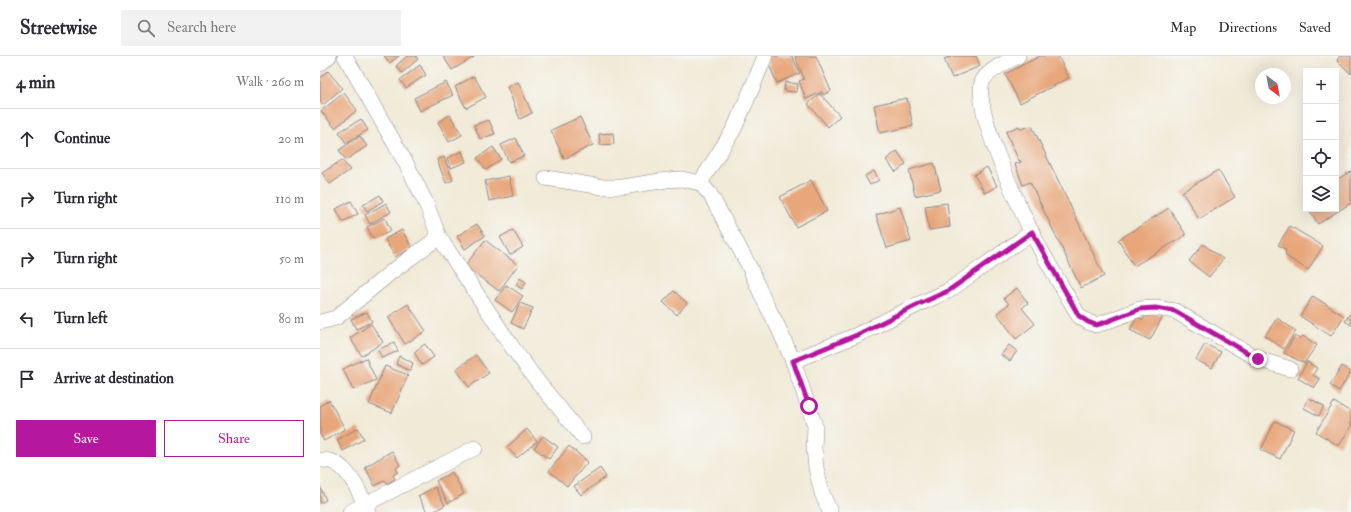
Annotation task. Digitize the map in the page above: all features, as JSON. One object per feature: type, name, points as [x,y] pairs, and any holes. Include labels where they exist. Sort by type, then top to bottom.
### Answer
[{"type":"street","points":[[320,64],[329,56]]},
{"type":"street","points":[[345,56],[408,167],[426,203],[439,237],[512,347],[538,382],[583,437]]},
{"type":"street","points":[[700,183],[734,129],[765,56]]},
{"type":"street","points":[[1018,56],[990,73],[983,80],[981,90],[982,102],[988,127],[1001,161],[1032,232],[1079,316],[1096,325],[1140,309],[1155,308],[1175,311],[1258,359],[1290,369]]},
{"type":"street","points":[[546,178],[603,188],[682,179],[700,183],[710,194],[748,264],[793,361],[815,426],[814,448],[816,468],[822,493],[830,512]]},
{"type":"street","points":[[793,361],[857,335],[948,291],[1032,232]]},
{"type":"street","points":[[320,322],[336,318],[390,273],[439,237]]},
{"type":"street","points":[[350,512],[367,508],[475,448]]},
{"type":"street","points":[[320,460],[333,462],[343,469],[356,484],[367,508]]},
{"type":"building","points":[[384,56],[399,56],[390,63]]},
{"type":"building","points":[[407,56],[416,56],[418,59],[402,73],[396,66]]},
{"type":"building","points":[[443,56],[473,56],[474,57],[452,70]]},
{"type":"building","points":[[771,56],[792,56],[800,73],[777,83],[766,58]]},
{"type":"building","points":[[795,56],[816,56],[831,91],[823,95],[822,92],[806,99],[799,81],[804,79]]},
{"type":"building","points":[[953,56],[976,56],[980,66],[952,78],[944,59]]},
{"type":"building","points":[[1040,56],[1058,56],[1069,78],[1020,103],[1005,74]]},
{"type":"building","points":[[1340,56],[1351,56],[1351,74],[1337,60]]},
{"type":"building","points":[[420,65],[426,75],[406,88],[400,80]]},
{"type":"building","points":[[328,71],[342,88],[323,105],[320,101],[320,78]]},
{"type":"building","points":[[474,76],[486,97],[466,108],[455,87]]},
{"type":"building","points":[[446,82],[453,95],[420,111],[414,98]]},
{"type":"building","points":[[518,82],[532,113],[520,119],[507,87]]},
{"type":"building","points":[[785,82],[798,84],[797,92],[784,91]]},
{"type":"building","points":[[344,93],[357,110],[335,128],[321,111]]},
{"type":"building","points":[[820,94],[840,116],[828,127],[808,104]]},
{"type":"building","points":[[907,98],[913,126],[880,133],[874,105]]},
{"type":"building","points":[[450,115],[462,135],[449,142],[438,122]]},
{"type":"building","points":[[580,117],[593,145],[564,159],[551,130]]},
{"type":"building","points":[[361,119],[368,130],[346,143],[339,132]]},
{"type":"building","points":[[489,120],[495,134],[480,139],[474,125]]},
{"type":"building","points":[[1019,126],[1020,129],[1032,126],[1104,276],[1081,288],[1030,182],[1023,185],[1015,164],[1021,162],[1020,160],[1019,161],[1006,132]]},
{"type":"building","points":[[613,133],[614,144],[600,145],[599,134]]},
{"type":"building","points":[[360,136],[367,146],[346,160],[339,150]]},
{"type":"building","points":[[516,138],[524,156],[509,162],[501,145]]},
{"type":"building","points":[[493,147],[501,159],[486,170],[477,158]]},
{"type":"building","points":[[462,151],[466,162],[451,168],[447,158]]},
{"type":"building","points":[[897,151],[906,164],[896,172],[886,160]]},
{"type":"building","points":[[444,157],[453,180],[446,183],[437,160]]},
{"type":"building","points":[[342,160],[350,170],[330,184],[322,173]]},
{"type":"building","points":[[934,163],[941,190],[915,196],[909,170]]},
{"type":"building","points":[[987,167],[997,186],[985,193],[974,175]]},
{"type":"building","points":[[1218,170],[1235,197],[1199,219],[1182,192]]},
{"type":"building","points":[[874,171],[879,180],[870,185],[865,176]]},
{"type":"building","points":[[1351,171],[1351,203],[1339,211],[1339,178]]},
{"type":"building","points":[[509,176],[513,196],[489,201],[485,181]]},
{"type":"building","points":[[811,180],[827,211],[796,227],[780,197]]},
{"type":"building","points":[[380,195],[383,201],[367,211],[363,205]]},
{"type":"building","points":[[351,201],[358,214],[343,222],[336,209]]},
{"type":"building","points":[[386,203],[391,212],[370,224],[365,215]]},
{"type":"building","points":[[947,203],[950,227],[929,230],[925,206]]},
{"type":"building","points":[[900,207],[911,241],[887,248],[876,215]]},
{"type":"building","points":[[1169,208],[1186,235],[1134,266],[1118,240]]},
{"type":"building","points":[[1311,212],[1337,212],[1318,224]]},
{"type":"building","points":[[385,218],[391,231],[373,239],[367,227]]},
{"type":"building","points":[[477,224],[485,236],[465,249],[457,236]]},
{"type":"building","points":[[1290,226],[1323,246],[1308,270],[1286,256],[1285,249],[1278,245]]},
{"type":"building","points":[[402,230],[412,248],[395,257],[385,239]]},
{"type":"building","points":[[513,230],[523,247],[510,255],[500,237]]},
{"type":"building","points":[[485,240],[518,265],[499,291],[465,266]]},
{"type":"building","points":[[1203,244],[1223,259],[1209,277],[1189,261]]},
{"type":"building","points":[[520,278],[526,282],[522,289],[516,285]]},
{"type":"building","points":[[506,285],[523,296],[512,312],[495,300]]},
{"type":"building","points":[[1017,288],[1028,303],[1022,308],[1035,324],[1016,339],[997,313],[1009,304],[1004,298]]},
{"type":"building","points":[[674,291],[687,303],[677,315],[663,302]]},
{"type":"building","points":[[1313,296],[1344,316],[1331,336],[1300,316]]},
{"type":"building","points":[[520,303],[533,308],[523,329],[511,323]]},
{"type":"building","points":[[408,304],[426,331],[405,344],[388,317]]},
{"type":"building","points":[[367,312],[372,322],[356,329],[351,319]]},
{"type":"building","points":[[1147,312],[1163,316],[1150,340],[1130,330],[1137,317],[1143,320]]},
{"type":"building","points":[[1351,313],[1351,325],[1345,321]]},
{"type":"building","points":[[1277,318],[1296,331],[1284,349],[1265,336]]},
{"type":"building","points":[[371,324],[383,342],[362,356],[350,338]]},
{"type":"building","points":[[1295,336],[1300,339],[1303,336],[1317,345],[1304,363],[1284,353]]},
{"type":"building","points":[[394,342],[398,351],[382,358],[378,350]]},
{"type":"building","points":[[425,344],[434,357],[422,365],[414,352]]},
{"type":"building","points":[[1205,344],[1221,352],[1212,368],[1196,360]]},
{"type":"building","points":[[1009,345],[1017,351],[1010,361],[1001,355]]},
{"type":"building","points":[[476,355],[489,373],[469,387],[456,369]]},
{"type":"building","points":[[399,356],[413,363],[410,371],[396,364]]},
{"type":"building","points":[[366,358],[376,380],[353,390],[343,369]]},
{"type":"building","points":[[1307,362],[1317,368],[1313,375],[1320,379],[1314,388],[1298,378]]},
{"type":"building","points":[[385,366],[408,375],[392,413],[369,404]]},
{"type":"building","points":[[1342,366],[1351,372],[1339,391],[1330,385]]},
{"type":"building","points":[[1309,398],[1324,406],[1319,416],[1304,408]]},
{"type":"building","points":[[329,400],[345,429],[324,441],[320,434],[320,406]]},
{"type":"building","points":[[1334,402],[1351,412],[1351,426],[1339,446],[1316,432]]},
{"type":"building","points":[[1275,421],[1294,430],[1280,459],[1261,450]]},
{"type":"building","points":[[358,428],[364,439],[343,451],[337,440]]},
{"type":"building","points":[[527,429],[537,441],[517,458],[507,447]]},
{"type":"building","points":[[543,436],[558,447],[549,459],[534,448]]},
{"type":"building","points":[[569,446],[588,462],[567,486],[549,471]]},
{"type":"building","points":[[392,451],[400,465],[396,468],[398,472],[393,475],[395,479],[387,484],[385,480],[375,486],[365,467]]},
{"type":"building","points":[[600,468],[606,477],[581,495],[574,486]]},
{"type":"building","points":[[452,472],[464,494],[448,503],[436,481]]},
{"type":"building","points":[[320,486],[326,500],[320,503]]},
{"type":"building","points":[[435,487],[445,505],[433,512],[427,512],[418,496]]},
{"type":"route","points":[[809,406],[793,361],[857,335],[948,291],[973,275],[1032,232],[1079,316],[1088,322],[1096,325],[1140,309],[1155,308],[1175,311],[1258,359]]}]
